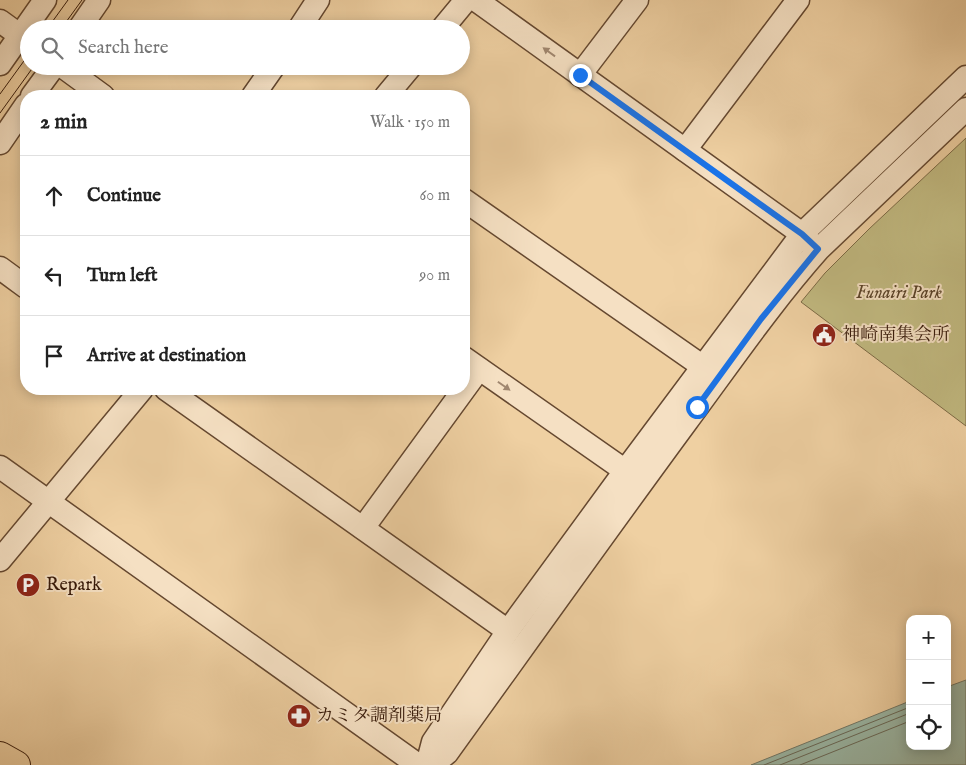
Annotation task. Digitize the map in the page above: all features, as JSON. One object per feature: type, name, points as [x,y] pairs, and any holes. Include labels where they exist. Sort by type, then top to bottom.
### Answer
[{"type":"highway","points":[[0,756],[16,765]]},
{"type":"street","points":[[35,20],[46,0]]},
{"type":"street","points":[[85,20],[99,0]]},
{"type":"street","points":[[305,20],[318,0]]},
{"type":"street","points":[[449,20],[466,0]]},
{"type":"street","points":[[476,0],[802,234],[818,249]]},
{"type":"street","points":[[580,75],[637,0]]},
{"type":"street","points":[[686,150],[798,0]]},
{"type":"street","points":[[0,21],[20,35]]},
{"type":"street","points":[[0,64],[20,44]]},
{"type":"street","points":[[36,90],[47,75]]},
{"type":"street","points":[[74,75],[94,90]]},
{"type":"street","points":[[257,90],[268,75]]},
{"type":"street","points":[[391,90],[404,75]]},
{"type":"street","points":[[432,765],[447,753],[633,476],[702,366],[802,234],[966,77]]},
{"type":"street","points":[[426,765],[433,742],[508,631],[818,249],[966,109]]},
{"type":"street","points":[[0,143],[20,114]]},
{"type":"street","points":[[470,204],[702,366]]},
{"type":"street","points":[[0,268],[20,283]]},
{"type":"street","points":[[471,363],[633,476]]},
{"type":"street","points":[[0,560],[137,395]]},
{"type":"street","points":[[175,395],[508,631]]},
{"type":"street","points":[[363,528],[450,395]]},
{"type":"street","points":[[0,468],[418,765]]},
{"type":"green space","name":"Funairi Park","points":[[966,138],[966,426],[801,302],[825,273],[869,229]]},
{"type":"water","points":[[966,680],[966,765],[751,765],[906,703],[906,750],[951,750],[951,686]]},
{"type":"tram line","points":[[54,20],[68,0]]},
{"type":"tram line","points":[[68,20],[82,0]]},
{"type":"tram line","points":[[0,94],[20,66]]},
{"type":"tram line","points":[[0,113],[27,75]]},
{"type":"place","name":"神崎南集会所","points":[[824,335]]},
{"type":"place","name":"Repark","points":[[28,585]]},
{"type":"place","name":"カミタ調剤薬局","points":[[299,716]]},
{"type":"route","points":[[580,75],[802,234],[818,249],[761,319],[697,407]]}]
